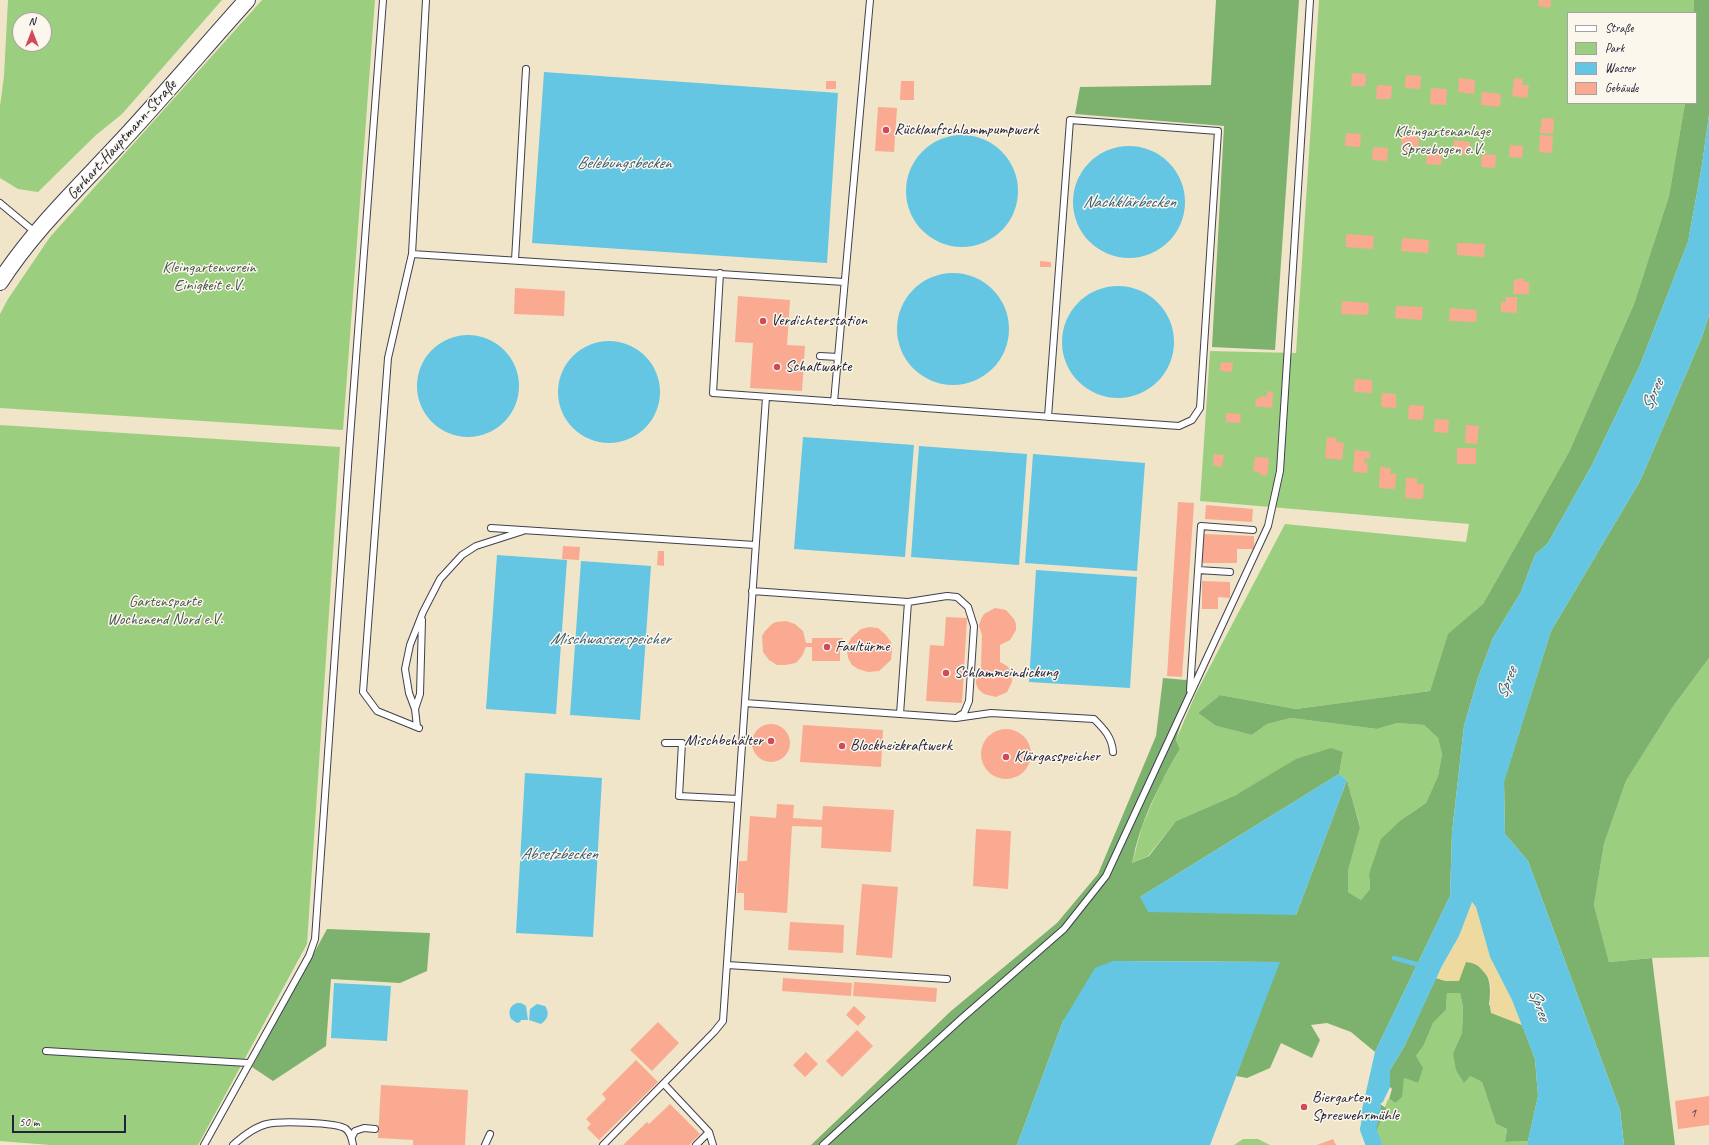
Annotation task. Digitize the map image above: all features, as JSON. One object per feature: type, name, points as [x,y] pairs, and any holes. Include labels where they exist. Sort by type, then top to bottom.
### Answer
[{"type":"street","name":"Gerhart-Hauptmann-Straße","points":[[0,282],[9,268],[37,233],[138,123],[247,0]]},
{"type":"lane","points":[[204,1145],[308,956],[315,939],[350,438],[383,0]]},
{"type":"lane","points":[[426,0],[412,254],[388,358],[363,692],[377,711],[418,727],[415,709],[408,693],[405,669],[410,645],[423,612],[440,579],[462,555],[476,546],[527,530]]},
{"type":"lane","points":[[834,402],[870,0]]},
{"type":"lane","points":[[823,1145],[956,1024],[1064,929],[1106,876],[1268,526],[1280,471],[1310,0]]},
{"type":"lane","points":[[515,260],[526,70]]},
{"type":"lane","points":[[720,273],[713,393],[834,402],[1048,417],[1179,426],[1192,420],[1200,408],[1218,131],[1070,120],[1048,417]]},
{"type":"lane","points":[[0,204],[37,233]]},
{"type":"lane","points":[[412,254],[844,282]]},
{"type":"lane","points":[[820,356],[838,357]]},
{"type":"lane","points":[[603,1145],[664,1084],[723,1021],[766,397]]},
{"type":"lane","points":[[1190,694],[1201,526],[1253,530]]},
{"type":"lane","points":[[491,528],[755,545]]},
{"type":"lane","points":[[1198,570],[1230,572]]},
{"type":"lane","points":[[752,591],[908,602],[947,596],[957,597],[968,607],[974,626],[969,700],[964,713],[956,718]]},
{"type":"lane","points":[[900,714],[908,602]]},
{"type":"lane","points":[[415,709],[420,694],[423,612]]},
{"type":"lane","points":[[745,703],[956,718],[991,713],[1094,719],[1112,742],[1113,752]]},
{"type":"lane","points":[[665,742],[682,743],[679,796],[738,799]]},
{"type":"lane","points":[[727,965],[947,979]]},
{"type":"lane","points":[[46,1051],[248,1063]]},
{"type":"lane","points":[[664,1084],[709,1132],[713,1145]]},
{"type":"lane","points":[[233,1145],[251,1130],[267,1124],[288,1122],[339,1125],[346,1129],[352,1137]]},
{"type":"lane","points":[[353,1145],[352,1137],[354,1131],[364,1128],[375,1129]]},
{"type":"lane","points":[[696,1145],[709,1132]]},
{"type":"lane","points":[[485,1145],[490,1134]]},
{"type":"green space","points":[[8,0],[222,0],[122,114],[96,135],[38,192],[18,189],[0,178],[0,106],[4,76]]},
{"type":"green space","name":"Kleingartenverein Einigkeit e.V.","points":[[262,0],[375,0],[343,430],[0,408],[0,314],[8,299],[50,237]]},
{"type":"green space","points":[[1216,0],[1299,0],[1275,350],[1212,347],[1224,126],[1075,114],[1080,87],[1211,85]]},
{"type":"green space","name":"Kleingartenanlage Spreebogen e.V.","points":[[1319,0],[1694,0],[1694,12],[1567,12],[1567,104],[1685,104],[1669,196],[1634,304],[1569,452],[1483,604],[1448,635],[1430,691],[1296,709],[1220,695],[1198,713],[1216,726],[1252,735],[1267,724],[1291,718],[1377,729],[1397,723],[1424,725],[1438,738],[1442,754],[1438,776],[1426,803],[1401,820],[1369,874],[1370,889],[1361,900],[1348,892],[1348,871],[1360,826],[1347,780],[1339,774],[1343,752],[1176,821],[1148,856],[1132,863],[1142,827],[1160,784],[1180,749],[1176,740],[1196,693],[1285,524],[1466,542],[1469,524],[1200,501],[1210,351],[1296,353]]},
{"type":"green space","points":[[1694,0],[1709,0],[1709,115],[1702,165],[1688,242],[1640,365],[1592,465],[1548,543],[1535,555],[1521,592],[1493,638],[1478,678],[1464,726],[1452,833],[1450,896],[1375,1052],[1351,1032],[1327,1023],[1311,1025],[1320,1040],[1312,1058],[1281,1043],[1270,1068],[1247,1078],[1236,1076],[1279,962],[1113,961],[1063,1021],[1017,1145],[811,1145],[951,1011],[1057,923],[1098,874],[1156,736],[1163,678],[1186,680],[1196,671],[1176,740],[1180,749],[1145,818],[1135,848],[1132,863],[1149,856],[1176,821],[1236,795],[1296,759],[1331,748],[1343,752],[1339,774],[1140,897],[1296,915],[1347,780],[1360,827],[1348,871],[1348,892],[1361,900],[1370,889],[1369,874],[1381,839],[1401,820],[1426,803],[1438,776],[1442,754],[1438,738],[1424,725],[1397,723],[1377,729],[1291,718],[1267,724],[1252,735],[1216,726],[1198,713],[1220,695],[1296,709],[1430,691],[1448,634],[1483,604],[1569,452],[1634,304],[1669,196],[1685,104],[1697,104],[1697,12],[1694,12]]},
{"type":"green space","points":[[1709,315],[1709,658],[1672,708],[1626,781],[1604,844],[1594,905],[1609,962],[1652,958],[1675,1145],[1624,1145],[1620,1110],[1528,861],[1505,834],[1504,781],[1551,631],[1640,481],[1702,337]]},
{"type":"green space","name":"Gartensparte Wochenend Nord e.V.","points":[[0,425],[340,447],[307,944],[198,1145],[50,1145],[0,1141]]},
{"type":"green space","points":[[1709,658],[1709,957],[1652,958],[1609,962],[1594,905],[1604,844],[1626,781],[1672,708]]},
{"type":"green space","points":[[327,929],[430,933],[427,971],[400,983],[331,979],[326,1046],[273,1081],[252,1067]]},
{"type":"green space","points":[[1466,961],[1474,963],[1485,972],[1488,977],[1490,990],[1489,1005],[1509,1019],[1522,1025],[1535,1059],[1538,1096],[1528,1141],[1505,1142],[1507,1129],[1496,1124],[1482,1082],[1470,1076],[1464,1083],[1456,1070],[1453,1053],[1462,1033],[1463,1007],[1460,993],[1447,993],[1446,1010],[1433,1023],[1424,1045],[1416,1056],[1423,1068],[1418,1083],[1404,1078],[1402,1097],[1395,1103],[1389,1099],[1392,1089],[1390,1087],[1390,1070],[1404,1047],[1436,978],[1446,981],[1458,981]]},
{"type":"green space","points":[[1447,993],[1460,993],[1463,1007],[1462,1033],[1453,1053],[1470,1076],[1482,1082],[1496,1124],[1507,1129],[1505,1142],[1528,1141],[1527,1145],[1379,1145],[1375,1134],[1388,1099],[1395,1103],[1404,1078],[1418,1083],[1416,1056],[1424,1045],[1433,1023],[1446,1010]]},
{"type":"green space","points":[[1380,1104],[1386,1108],[1375,1134],[1372,1129],[1375,1115]]},
{"type":"green space","points":[[1243,1139],[1258,1139],[1270,1145],[1234,1145]]},
{"type":"sand","points":[[1471,902],[1476,907],[1490,957],[1512,1000],[1522,1025],[1491,1013],[1490,981],[1479,966],[1466,962],[1459,981],[1446,981],[1436,978],[1459,936]]},
{"type":"water","name":"Belebungsbecken","points":[[544,72],[838,93],[827,263],[532,243]]},
{"type":"water","name":"Spree","points":[[1709,115],[1709,315],[1702,337],[1640,481],[1551,631],[1504,782],[1505,834],[1528,861],[1620,1110],[1624,1145],[1527,1145],[1538,1096],[1535,1059],[1512,1000],[1490,957],[1476,907],[1472,902],[1459,936],[1442,966],[1404,1047],[1390,1070],[1390,1087],[1375,1115],[1372,1129],[1362,1127],[1361,1114],[1375,1052],[1450,896],[1452,833],[1464,726],[1478,678],[1493,638],[1521,592],[1535,555],[1548,543],[1592,465],[1640,365],[1688,242],[1702,165]]},
{"type":"water","points":[[962,135],[984,139],[1002,151],[1014,169],[1018,191],[1014,213],[1002,231],[984,243],[962,247],[940,243],[922,231],[910,213],[906,191],[910,169],[922,151],[940,139]]},
{"type":"water","name":"Nachklärbecken","points":[[1129,146],[1151,150],[1169,162],[1181,180],[1185,202],[1181,224],[1169,242],[1151,254],[1129,258],[1107,254],[1089,242],[1077,224],[1073,202],[1077,180],[1089,162],[1107,150]]},
{"type":"water","points":[[953,273],[975,277],[993,289],[1005,307],[1009,329],[1005,351],[993,369],[975,381],[953,385],[931,381],[913,369],[901,351],[897,329],[901,307],[913,289],[931,277]]},
{"type":"water","points":[[1118,286],[1140,290],[1158,302],[1170,320],[1174,342],[1170,364],[1158,382],[1140,394],[1118,398],[1096,394],[1078,382],[1066,364],[1062,342],[1066,320],[1078,302],[1096,290]]},
{"type":"water","points":[[468,335],[488,339],[504,350],[515,366],[519,386],[515,406],[504,422],[488,433],[468,437],[448,433],[432,422],[421,406],[417,386],[421,366],[432,350],[448,339]]},
{"type":"water","points":[[609,341],[629,345],[645,356],[656,372],[660,392],[656,412],[645,428],[629,439],[609,443],[589,439],[573,428],[562,412],[558,392],[562,372],[573,356],[589,345]]},
{"type":"water","points":[[803,437],[914,445],[905,557],[794,549]]},
{"type":"water","points":[[919,446],[1027,454],[1019,565],[911,557]]},
{"type":"water","points":[[1033,454],[1145,463],[1137,571],[1025,563]]},
{"type":"water","name":"Mischwasserspeicher","points":[[497,555],[567,560],[556,714],[486,709]]},
{"type":"water","name":"Mischwasserspeicher","points":[[581,561],[651,566],[640,720],[570,715]]},
{"type":"water","points":[[1036,570],[1137,577],[1130,688],[1029,682]]},
{"type":"water","name":"Absetzbecken","points":[[525,773],[602,778],[593,937],[516,933]]},
{"type":"water","points":[[1339,774],[1347,780],[1296,915],[1148,912],[1140,897]]},
{"type":"water","points":[[1113,961],[1280,962],[1210,1145],[1017,1145],[1063,1021],[1095,968]]},
{"type":"water","points":[[334,983],[391,986],[387,1041],[331,1038]]},
{"type":"water","points":[[517,1003],[521,1003],[526,1006],[528,1020],[521,1020],[517,1023],[511,1019],[510,1010],[512,1006]]},
{"type":"water","points":[[537,1004],[545,1006],[548,1013],[547,1018],[541,1024],[529,1020],[530,1009]]},
{"type":"building","points":[[1539,0],[1551,0],[1550,8],[1538,6]]},
{"type":"building","points":[[1352,73],[1366,74],[1365,86],[1351,86]]},
{"type":"building","points":[[1406,75],[1421,76],[1420,89],[1405,88]]},
{"type":"building","points":[[1459,78],[1475,80],[1474,94],[1458,92]]},
{"type":"building","points":[[1514,78],[1523,79],[1522,85],[1529,85],[1527,98],[1512,96]]},
{"type":"building","points":[[826,81],[836,81],[836,89],[826,89]]},
{"type":"building","points":[[901,81],[914,81],[914,100],[900,100]]},
{"type":"building","points":[[1377,85],[1392,86],[1391,99],[1376,99]]},
{"type":"building","points":[[1431,88],[1447,89],[1446,105],[1430,104]]},
{"type":"building","points":[[1482,92],[1501,94],[1500,107],[1481,105]]},
{"type":"building","name":"Rücklaufschlammpumpwerk","points":[[878,107],[897,108],[894,152],[875,151]]},
{"type":"building","points":[[1542,118],[1554,119],[1553,134],[1540,133]]},
{"type":"building","points":[[1402,132],[1416,133],[1416,137],[1419,138],[1418,151],[1401,150]]},
{"type":"building","points":[[1346,133],[1361,134],[1360,147],[1345,146]]},
{"type":"building","points":[[1540,135],[1553,136],[1552,153],[1539,152]]},
{"type":"building","points":[[1454,140],[1470,142],[1469,155],[1453,154]]},
{"type":"building","points":[[1510,145],[1523,146],[1522,158],[1509,157]]},
{"type":"building","points":[[1373,147],[1388,148],[1387,161],[1372,160]]},
{"type":"building","points":[[1427,150],[1442,151],[1441,165],[1426,164]]},
{"type":"building","points":[[1482,154],[1496,155],[1495,168],[1481,167]]},
{"type":"building","points":[[1346,234],[1374,236],[1373,249],[1346,247]]},
{"type":"building","points":[[1402,238],[1429,240],[1428,253],[1401,251]]},
{"type":"building","points":[[1457,243],[1485,244],[1484,257],[1457,255]]},
{"type":"building","points":[[1040,261],[1051,262],[1051,267],[1040,267]]},
{"type":"building","points":[[1524,278],[1524,282],[1529,282],[1529,294],[1513,294],[1514,280]]},
{"type":"building","points":[[515,288],[565,291],[564,316],[514,314]]},
{"type":"building","points":[[738,296],[790,300],[787,345],[805,346],[802,391],[750,388],[753,343],[735,342]]},
{"type":"building","points":[[1506,297],[1517,297],[1517,313],[1501,312],[1501,302],[1506,302]]},
{"type":"building","points":[[1342,301],[1369,303],[1368,315],[1341,314]]},
{"type":"building","points":[[1396,306],[1423,307],[1422,320],[1395,318]]},
{"type":"building","points":[[1450,308],[1477,310],[1476,322],[1449,321]]},
{"type":"building","points":[[1221,362],[1233,363],[1232,372],[1220,371]]},
{"type":"building","points":[[1355,379],[1372,380],[1372,393],[1354,392]]},
{"type":"building","points":[[1267,391],[1273,392],[1272,408],[1255,406],[1256,399],[1259,399],[1260,396],[1267,397]]},
{"type":"building","points":[[1382,393],[1396,394],[1396,408],[1381,407]]},
{"type":"building","points":[[1409,405],[1424,406],[1423,420],[1408,419]]},
{"type":"building","points":[[1226,413],[1241,414],[1240,423],[1226,422]]},
{"type":"building","points":[[1435,419],[1449,420],[1448,433],[1434,432]]},
{"type":"building","points":[[1466,425],[1479,426],[1477,444],[1465,443]]},
{"type":"building","points":[[1327,437],[1337,438],[1336,442],[1344,443],[1342,460],[1325,458]]},
{"type":"building","points":[[1457,448],[1476,448],[1476,464],[1457,464]]},
{"type":"building","points":[[1355,450],[1370,452],[1370,459],[1365,458],[1364,463],[1368,463],[1367,473],[1353,472]]},
{"type":"building","points":[[1214,454],[1224,455],[1222,467],[1213,465]]},
{"type":"building","points":[[1255,457],[1269,458],[1267,476],[1260,475],[1260,472],[1253,471]]},
{"type":"building","points":[[1380,467],[1391,468],[1390,474],[1396,474],[1395,489],[1379,488]]},
{"type":"building","points":[[1406,478],[1417,478],[1417,484],[1424,484],[1423,499],[1405,498]]},
{"type":"building","points":[[1178,502],[1194,503],[1182,677],[1167,676]]},
{"type":"building","points":[[1206,505],[1253,509],[1252,522],[1205,519]]},
{"type":"building","points":[[1203,534],[1254,536],[1254,549],[1237,549],[1237,563],[1202,563]]},
{"type":"building","points":[[563,546],[580,547],[579,560],[562,559]]},
{"type":"building","points":[[658,551],[664,551],[664,566],[657,565]]},
{"type":"building","points":[[1202,581],[1230,582],[1230,598],[1218,597],[1218,609],[1202,609]]},
{"type":"building","points":[[995,608],[1006,610],[1014,619],[1016,624],[1016,630],[1010,640],[1000,645],[1000,662],[1007,666],[1011,671],[1012,682],[1007,692],[996,697],[984,694],[979,690],[976,684],[976,678],[981,667],[982,635],[979,626],[984,614]]},
{"type":"building","name":"Schlammeindickung","points":[[946,617],[967,618],[962,703],[926,701],[930,645],[944,646]]},
{"type":"building","name":"Faultürme","points":[[786,621],[795,624],[803,631],[806,643],[812,643],[812,638],[843,638],[843,646],[847,646],[851,638],[861,629],[869,627],[878,628],[891,642],[891,660],[879,671],[868,672],[858,669],[852,665],[848,658],[847,650],[840,650],[840,661],[812,661],[812,647],[806,647],[802,656],[796,663],[777,665],[769,660],[763,652],[762,636],[772,624]]},
{"type":"building","name":"Mischbehälter","points":[[771,724],[781,727],[787,733],[790,743],[787,753],[781,759],[771,762],[761,759],[755,753],[752,743],[755,733],[761,727]]},
{"type":"building","name":"Blockheizkraftwerk","points":[[803,725],[883,730],[881,767],[800,762]]},
{"type":"building","name":"Klärgasspeicher","points":[[1006,729],[1015,731],[1026,740],[1031,754],[1029,763],[1020,774],[1006,779],[997,777],[986,768],[981,754],[983,745],[992,734]]},
{"type":"building","points":[[777,804],[794,805],[793,818],[822,820],[823,806],[894,810],[891,852],[821,848],[822,827],[792,826],[787,913],[744,910],[744,893],[737,893],[739,861],[747,861],[750,816],[776,818]]},
{"type":"building","points":[[976,829],[1011,831],[1008,889],[973,886]]},
{"type":"building","points":[[862,884],[898,887],[892,958],[856,955]]},
{"type":"building","points":[[790,922],[844,925],[843,953],[788,950]]},
{"type":"building","points":[[783,978],[852,983],[851,996],[782,991]]},
{"type":"building","points":[[854,982],[937,988],[936,1002],[853,996]]},
{"type":"building","points":[[854,1006],[866,1017],[858,1026],[846,1015]]},
{"type":"building","points":[[658,1022],[679,1043],[652,1071],[630,1050]]},
{"type":"building","points":[[857,1030],[873,1046],[842,1077],[826,1061]]},
{"type":"building","points":[[806,1052],[818,1064],[805,1077],[793,1065]]},
{"type":"building","points":[[636,1060],[658,1082],[599,1140],[587,1128],[591,1124],[586,1119],[606,1099],[602,1094]]},
{"type":"building","points":[[381,1085],[468,1090],[465,1145],[413,1145],[413,1140],[378,1138]]},
{"type":"building","points":[[1709,1096],[1709,1125],[1678,1129],[1675,1101]]},
{"type":"building","points":[[670,1104],[700,1134],[689,1145],[623,1145],[647,1122],[649,1124]]},
{"type":"building","points":[[1333,1139],[1336,1145],[1317,1145]]},
{"type":"waterway","points":[[1394,958],[1423,966]]},
{"type":"waterway","points":[[1373,1108],[1368,1129],[1374,1145]]},
{"type":"place","name":"Rücklaufschlammpumpwerk","points":[[886,130]]},
{"type":"place","name":"Verdichterstation","points":[[763,321]]},
{"type":"place","name":"Schaltwarte","points":[[777,367]]},
{"type":"place","name":"Faultürme","points":[[827,647]]},
{"type":"place","name":"Schlammeindickung","points":[[946,673]]},
{"type":"place","name":"Mischbehälter","points":[[771,741]]},
{"type":"place","name":"Blockheizkraftwerk","points":[[842,746]]},
{"type":"place","name":"Klärgasspeicher","points":[[1006,757]]},
{"type":"place","name":"Biergarten Spreewehrmühle","points":[[1304,1107]]}]
